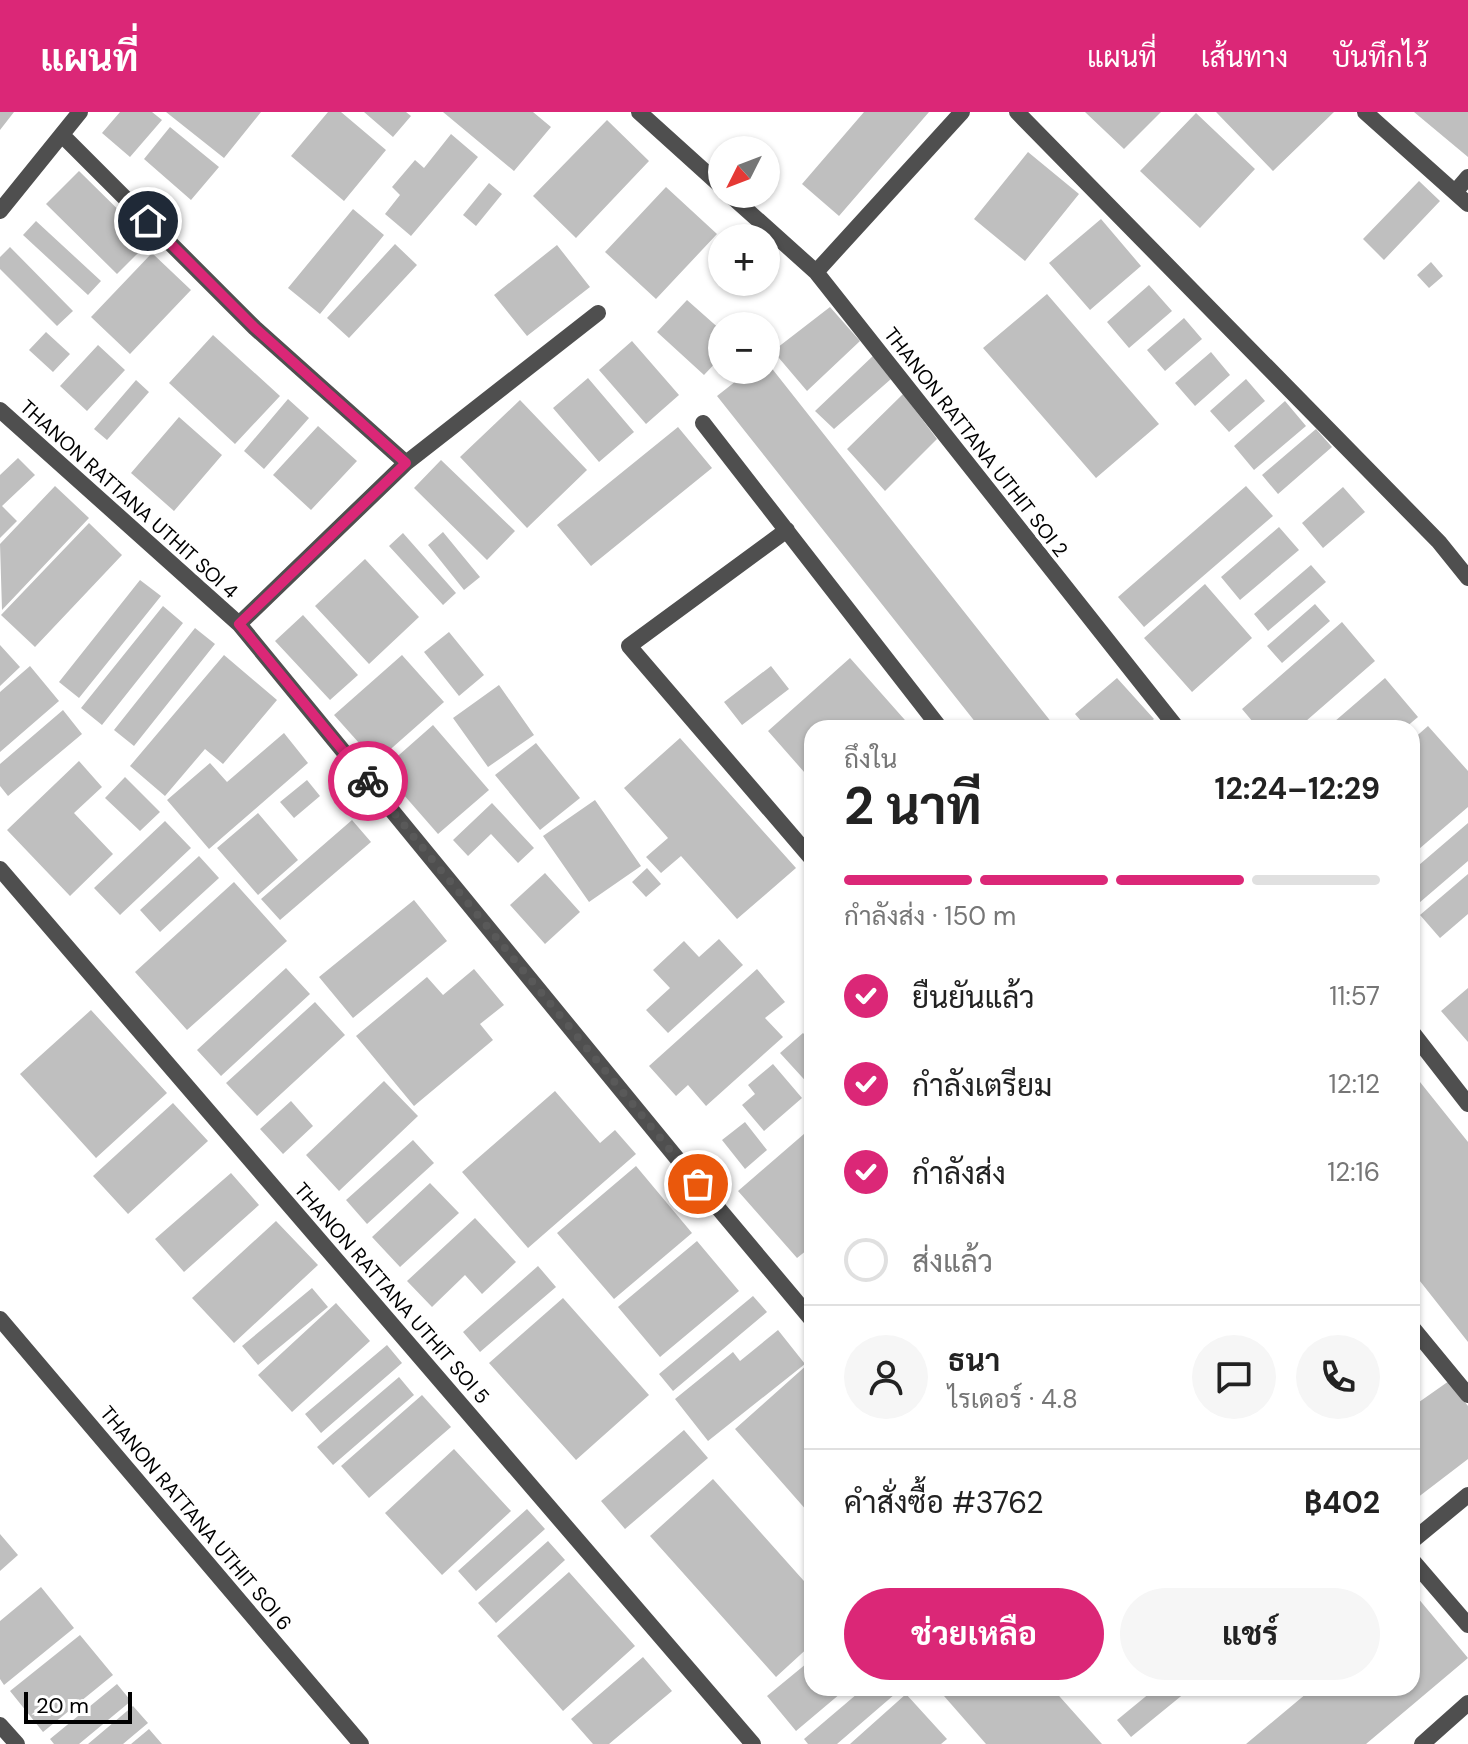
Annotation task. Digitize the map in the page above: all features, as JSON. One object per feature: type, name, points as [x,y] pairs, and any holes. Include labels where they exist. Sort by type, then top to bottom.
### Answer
[{"type":"street","points":[[0,211],[80,112]]},
{"type":"street","points":[[639,112],[708,174]]},
{"type":"street","points":[[816,272],[962,112]]},
{"type":"street","points":[[1017,112],[1428,531],[1468,578]]},
{"type":"street","points":[[1365,112],[1468,204]]},
{"type":"street","points":[[63,136],[255,328],[406,463]]},
{"type":"street","points":[[1456,191],[1468,177]]},
{"type":"street","name":"THANON RATTANA UTHIT SOI 2","points":[[745,208],[816,272],[1171,720]]},
{"type":"street","points":[[239,624],[406,463],[598,313]]},
{"type":"street","name":"THANON RATTANA UTHIT SOI 4","points":[[0,410],[239,624],[804,1310]]},
{"type":"street","points":[[703,423],[934,720]]},
{"type":"street","points":[[787,530],[629,646],[804,850]]},
{"type":"street","name":"THANON RATTANA UTHIT SOI 5","points":[[0,869],[753,1744]]},
{"type":"street","points":[[1420,1042],[1468,1104]]},
{"type":"street","name":"THANON RATTANA UTHIT SOI 6","points":[[0,1319],[361,1744]]},
{"type":"street","points":[[1420,1337],[1468,1395]]},
{"type":"street","points":[[1420,1534],[1468,1495]]},
{"type":"street","points":[[1420,1569],[1468,1625]]},
{"type":"street","points":[[1422,1744],[1468,1703]]},
{"type":"street","points":[[0,1725],[17,1744]]},
{"type":"building","points":[[0,112],[14,112],[0,130]]},
{"type":"building","points":[[120,112],[152,112],[162,120],[130,157],[102,133]]},
{"type":"building","points":[[166,112],[261,112],[224,158]]},
{"type":"building","points":[[328,112],[341,112],[386,150],[344,201],[291,156]]},
{"type":"building","points":[[364,112],[406,112],[411,116],[393,137]]},
{"type":"building","points":[[443,112],[533,112],[551,127],[514,171]]},
{"type":"building","points":[[864,112],[929,112],[839,216],[802,184]]},
{"type":"building","points":[[1085,112],[1161,112],[1124,149]]},
{"type":"building","points":[[1216,112],[1334,112],[1273,171]]},
{"type":"building","points":[[1414,112],[1468,112],[1468,157]]},
{"type":"building","points":[[1196,113],[1255,169],[1200,228],[1140,171]]},
{"type":"building","points":[[607,120],[649,161],[576,238],[533,196]]},
{"type":"building","points":[[170,127],[219,167],[191,200],[144,159]]},
{"type":"building","points":[[451,134],[478,157],[411,236],[385,214],[400,195],[392,187],[415,160],[424,168]]},
{"type":"building","points":[[1028,152],[1079,194],[1025,261],[974,219]]},
{"type":"building","points":[[79,171],[150,241],[117,274],[46,204]]},
{"type":"building","points":[[1419,181],[1440,201],[1384,260],[1363,239]]},
{"type":"building","points":[[489,183],[502,194],[476,226],[463,215]]},
{"type":"building","points":[[666,187],[708,226],[708,244],[656,299],[605,252]]},
{"type":"building","points":[[353,209],[384,235],[320,314],[288,288]]},
{"type":"building","points":[[1101,219],[1141,266],[1090,310],[1049,263]]},
{"type":"building","points":[[36,221],[101,281],[88,295],[23,235]]},
{"type":"building","points":[[395,244],[417,265],[349,338],[327,318]]},
{"type":"building","points":[[557,245],[590,287],[527,336],[494,295]]},
{"type":"building","points":[[10,247],[73,311],[57,326],[0,269],[0,257]]},
{"type":"building","points":[[152,253],[191,290],[130,354],[91,317]]},
{"type":"building","points":[[1431,262],[1443,276],[1429,288],[1417,275]]},
{"type":"building","points":[[1149,285],[1172,311],[1129,348],[1107,322]]},
{"type":"building","points":[[1047,294],[1159,424],[1096,478],[983,348]]},
{"type":"building","points":[[687,300],[708,319],[708,371],[704,375],[657,332]]},
{"type":"building","points":[[830,307],[860,341],[807,391],[780,359],[780,346]]},
{"type":"building","points":[[1184,318],[1202,339],[1165,371],[1147,350]]},
{"type":"building","points":[[46,332],[70,354],[53,372],[29,350]]},
{"type":"building","points":[[213,335],[280,396],[235,444],[169,383]]},
{"type":"building","points":[[632,341],[679,395],[646,424],[599,370]]},
{"type":"building","points":[[98,345],[125,370],[87,411],[60,386]]},
{"type":"building","points":[[1211,352],[1230,375],[1195,406],[1175,383]]},
{"type":"building","points":[[875,354],[891,379],[834,429],[815,411]]},
{"type":"building","points":[[588,378],[634,432],[599,462],[553,408]]},
{"type":"building","points":[[780,379],[1050,720],[974,720],[717,396],[732,384],[780,384]]},
{"type":"building","points":[[1246,379],[1265,401],[1229,432],[1210,411]]},
{"type":"building","points":[[136,380],[149,392],[107,440],[94,429]]},
{"type":"building","points":[[903,394],[937,439],[885,491],[847,449]]},
{"type":"building","points":[[288,399],[309,418],[264,469],[244,451]]},
{"type":"building","points":[[520,400],[587,470],[527,528],[460,457]]},
{"type":"building","points":[[1285,401],[1306,426],[1254,470],[1234,446]]},
{"type":"building","points":[[179,417],[222,455],[174,511],[131,473]]},
{"type":"building","points":[[318,426],[357,461],[311,510],[273,475]]},
{"type":"building","points":[[678,427],[712,468],[591,566],[557,525]]},
{"type":"building","points":[[1316,429],[1332,447],[1278,494],[1262,475]]},
{"type":"building","points":[[18,458],[35,475],[2,506],[17,521],[0,538],[0,475]]},
{"type":"building","points":[[441,460],[515,531],[487,560],[414,488]]},
{"type":"building","points":[[55,486],[89,518],[2,610],[0,544]]},
{"type":"building","points":[[1246,486],[1273,516],[1144,627],[1118,597]]},
{"type":"building","points":[[1343,487],[1365,512],[1323,548],[1302,523]]},
{"type":"building","points":[[89,523],[122,555],[35,647],[1,615]]},
{"type":"building","points":[[1279,527],[1299,550],[1240,600],[1221,577]]},
{"type":"building","points":[[443,532],[480,577],[464,590],[428,545]]},
{"type":"building","points":[[403,533],[456,593],[443,605],[389,546]]},
{"type":"building","points":[[365,559],[419,617],[369,664],[315,606]]},
{"type":"building","points":[[1311,565],[1326,582],[1268,631],[1254,614]]},
{"type":"building","points":[[140,580],[161,596],[79,698],[59,682]]},
{"type":"building","points":[[1205,584],[1252,638],[1192,692],[1144,638]]},
{"type":"building","points":[[1315,604],[1330,621],[1282,663],[1267,646]]},
{"type":"building","points":[[163,606],[183,623],[102,725],[81,708]]},
{"type":"building","points":[[303,615],[358,675],[330,700],[275,641]]},
{"type":"building","points":[[1342,622],[1375,661],[1307,720],[1251,720],[1242,709]]},
{"type":"building","points":[[195,628],[215,644],[134,746],[114,730]]},
{"type":"building","points":[[449,632],[484,675],[459,696],[424,652]]},
{"type":"building","points":[[0,645],[20,667],[0,686]]},
{"type":"building","points":[[224,655],[277,700],[223,764],[205,749],[165,796],[130,766]]},
{"type":"building","points":[[402,655],[444,702],[376,762],[334,715]]},
{"type":"building","points":[[850,658],[905,720],[804,720],[804,772],[768,731]]},
{"type":"building","points":[[30,666],[59,701],[0,752],[0,692]]},
{"type":"building","points":[[771,666],[789,689],[742,725],[724,702]]},
{"type":"building","points":[[1117,678],[1154,719],[1080,720],[1075,714]]},
{"type":"building","points":[[1385,678],[1418,717],[1414,720],[1336,720]]},
{"type":"building","points":[[499,685],[534,735],[488,767],[453,718]]},
{"type":"building","points":[[63,710],[82,734],[8,796],[0,786],[0,764]]},
{"type":"building","points":[[433,725],[489,790],[438,834],[382,770]]},
{"type":"building","points":[[1428,726],[1468,771],[1468,807],[1420,848],[1420,733]]},
{"type":"building","points":[[284,733],[308,763],[209,849],[167,800],[210,763],[227,782]]},
{"type":"building","points":[[680,738],[796,868],[737,919],[681,856],[661,873],[646,857],[668,838],[624,788]]},
{"type":"building","points":[[536,743],[580,798],[540,830],[495,775]]},
{"type":"building","points":[[79,761],[102,787],[74,813],[113,854],[70,896],[7,830]]},
{"type":"building","points":[[125,777],[160,812],[140,831],[105,798]]},
{"type":"building","points":[[307,780],[320,796],[294,818],[280,802]]},
{"type":"building","points":[[595,800],[641,866],[589,902],[543,836]]},
{"type":"building","points":[[492,803],[534,848],[518,863],[491,834],[468,856],[453,840]]},
{"type":"building","points":[[258,813],[298,860],[258,895],[217,848]]},
{"type":"building","points":[[352,820],[371,842],[280,920],[261,899]]},
{"type":"building","points":[[165,821],[191,848],[120,915],[94,888]]},
{"type":"building","points":[[1468,823],[1468,861],[1420,902],[1420,864]]},
{"type":"building","points":[[199,856],[219,878],[160,932],[140,910]]},
{"type":"building","points":[[647,868],[661,884],[646,897],[632,882]]},
{"type":"building","points":[[545,873],[580,912],[545,944],[510,905]]},
{"type":"building","points":[[1468,874],[1468,914],[1440,938],[1420,915]]},
{"type":"building","points":[[234,882],[287,941],[187,1030],[135,972]]},
{"type":"building","points":[[414,900],[447,941],[353,1018],[319,977]]},
{"type":"building","points":[[719,939],[743,965],[668,1033],[646,1010],[670,988],[653,970],[684,941],[699,957]]},
{"type":"building","points":[[286,968],[310,994],[221,1076],[197,1050]]},
{"type":"building","points":[[474,969],[504,1005],[480,1024],[493,1040],[414,1106],[356,1036],[427,977],[443,995]]},
{"type":"building","points":[[757,969],[785,1002],[765,1018],[783,1037],[706,1106],[688,1085],[676,1096],[649,1066]]},
{"type":"building","points":[[1468,988],[1468,1042],[1441,1011]]},
{"type":"building","points":[[315,1002],[345,1035],[257,1116],[226,1083]]},
{"type":"building","points":[[91,1010],[167,1093],[96,1158],[20,1074]]},
{"type":"building","points":[[804,1034],[804,1079],[780,1053]]},
{"type":"building","points":[[773,1064],[802,1098],[764,1131],[742,1105],[755,1094],[748,1085]]},
{"type":"building","points":[[384,1081],[418,1116],[339,1191],[306,1155]]},
{"type":"building","points":[[1420,1082],[1468,1142],[1468,1342],[1420,1281]]},
{"type":"building","points":[[555,1091],[600,1143],[615,1130],[636,1154],[528,1248],[462,1172]]},
{"type":"building","points":[[291,1101],[313,1126],[283,1154],[260,1129]]},
{"type":"building","points":[[173,1103],[208,1141],[128,1214],[93,1176]]},
{"type":"building","points":[[745,1122],[767,1150],[745,1169],[722,1140]]},
{"type":"building","points":[[804,1134],[804,1252],[797,1258],[738,1191]]},
{"type":"building","points":[[413,1140],[434,1163],[367,1224],[346,1200]]},
{"type":"building","points":[[636,1166],[692,1233],[614,1299],[557,1233]]},
{"type":"building","points":[[231,1173],[259,1205],[184,1272],[155,1239]]},
{"type":"building","points":[[430,1183],[459,1213],[400,1267],[372,1237]]},
{"type":"building","points":[[475,1218],[516,1262],[482,1294],[465,1275],[432,1307],[407,1281]]},
{"type":"building","points":[[276,1221],[318,1265],[234,1343],[192,1298]]},
{"type":"building","points":[[697,1241],[739,1291],[660,1357],[618,1307]]},
{"type":"building","points":[[538,1266],[556,1287],[480,1352],[463,1332]]},
{"type":"building","points":[[312,1288],[328,1307],[258,1365],[242,1346]]},
{"type":"building","points":[[753,1296],[767,1312],[673,1391],[659,1374]]},
{"type":"building","points":[[563,1298],[649,1395],[576,1460],[489,1363]]},
{"type":"building","points":[[336,1303],[370,1341],[292,1412],[258,1375]]},
{"type":"building","points":[[778,1330],[804,1365],[708,1441],[675,1399],[733,1352],[740,1361]]},
{"type":"building","points":[[387,1345],[402,1363],[321,1433],[305,1414]]},
{"type":"building","points":[[804,1368],[804,1507],[735,1429]]},
{"type":"building","points":[[399,1377],[414,1395],[333,1465],[317,1447]]},
{"type":"building","points":[[1449,1381],[1468,1406],[1468,1459],[1420,1496],[1420,1401]]},
{"type":"building","points":[[422,1395],[451,1427],[369,1498],[341,1466]]},
{"type":"building","points":[[684,1430],[708,1458],[625,1529],[601,1501]]},
{"type":"building","points":[[454,1449],[511,1511],[442,1575],[385,1513]]},
{"type":"building","points":[[713,1479],[804,1581],[804,1651],[776,1677],[650,1536]]},
{"type":"building","points":[[527,1509],[545,1529],[476,1591],[458,1571]]},
{"type":"building","points":[[0,1534],[18,1555],[0,1571]]},
{"type":"building","points":[[548,1541],[565,1560],[496,1623],[478,1603]]},
{"type":"building","points":[[569,1572],[635,1646],[563,1711],[497,1636]]},
{"type":"building","points":[[41,1587],[74,1628],[4,1685],[0,1679],[0,1621]]},
{"type":"building","points":[[1420,1601],[1468,1658],[1366,1744],[1246,1744],[1303,1696],[1420,1696]]},
{"type":"building","points":[[80,1635],[113,1675],[43,1732],[10,1691]]},
{"type":"building","points":[[643,1657],[672,1691],[609,1744],[593,1744],[571,1719]]},
{"type":"building","points":[[804,1666],[804,1696],[838,1696],[796,1731],[767,1696]]},
{"type":"building","points":[[117,1684],[131,1701],[79,1744],[54,1744],[50,1739]]},
{"type":"building","points":[[855,1696],[893,1696],[837,1744],[808,1744],[804,1739]]},
{"type":"building","points":[[904,1696],[908,1696],[947,1739],[941,1744],[850,1744]]},
{"type":"building","points":[[944,1696],[1059,1696],[1102,1744],[986,1744]]},
{"type":"building","points":[[1146,1696],[1181,1696],[1131,1737],[1117,1720]]},
{"type":"building","points":[[133,1706],[148,1723],[123,1744],[88,1744]]},
{"type":"building","points":[[149,1729],[162,1744],[131,1744]]},
{"type":"way so far","points":[[368,781],[698,1184]]},
{"type":"route","points":[[148,221],[255,328],[406,463],[239,624],[368,781]]}]
